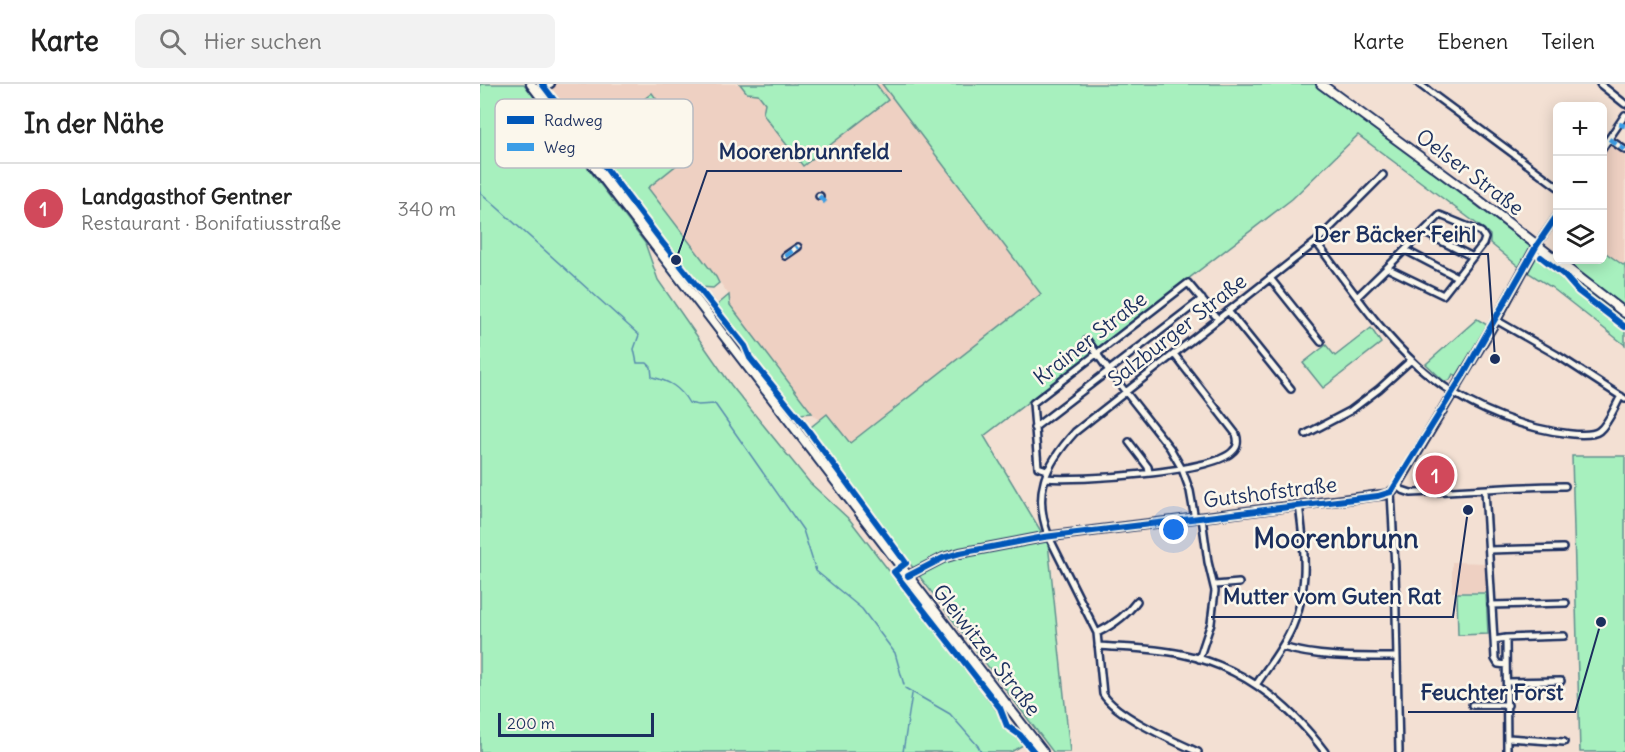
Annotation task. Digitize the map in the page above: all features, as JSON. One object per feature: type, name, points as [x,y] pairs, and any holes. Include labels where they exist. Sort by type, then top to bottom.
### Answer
[{"type":"main road","name":"Gleiwitzer Straße","points":[[531,84],[543,99]]},
{"type":"main road","name":"Oelser Straße","points":[[1321,84],[1625,313]]},
{"type":"main road","name":"Gleiwitzer Straße","points":[[595,168],[1043,752]]},
{"type":"main road","points":[[1394,489],[1496,320],[1537,245]]},
{"type":"main road","name":"Gutshofstraße","points":[[908,576],[943,558],[960,553],[1049,537],[1378,496],[1394,489]]},
{"type":"street","points":[[538,93],[551,84]]},
{"type":"street","points":[[1419,84],[1553,184]]},
{"type":"street","points":[[1600,84],[1625,105]]},
{"type":"street","points":[[1607,143],[1622,125],[1625,115]]},
{"type":"street","points":[[1609,140],[1625,150]]},
{"type":"street","name":"Salzburger Straße","points":[[1097,633],[1049,537],[1042,511],[1047,470],[1058,450],[1075,432],[1316,242],[1383,175]]},
{"type":"street","points":[[1357,297],[1440,215],[1481,232],[1485,238],[1485,242],[1443,295],[1387,268]]},
{"type":"street","points":[[1537,245],[1553,220]]},
{"type":"street","points":[[1423,232],[1473,257]]},
{"type":"street","points":[[1316,242],[1389,338],[1410,361],[1452,393],[1495,416],[1544,430],[1586,434],[1602,429],[1623,397],[1496,320]]},
{"type":"street","points":[[785,256],[798,247]]},
{"type":"street","points":[[1405,250],[1457,277]]},
{"type":"street","points":[[1270,278],[1321,342]]},
{"type":"street","name":"Krainer Straße","points":[[1047,470],[1038,467],[1033,403],[1188,283],[1218,319]]},
{"type":"street","points":[[1034,428],[1110,372],[1202,299]]},
{"type":"street","points":[[1228,311],[1291,389]]},
{"type":"street","points":[[1087,340],[1170,448],[1182,469],[1190,491],[1215,585],[1213,615],[1200,659]]},
{"type":"street","points":[[1045,478],[1079,478],[1192,468],[1228,456],[1234,450],[1237,438],[1174,354]]},
{"type":"street","points":[[1306,435],[1350,411],[1410,361]]},
{"type":"street","points":[[1129,442],[1148,467],[1149,472]]},
{"type":"street","points":[[1399,752],[1394,489],[1408,493],[1485,490],[1515,486],[1564,486]]},
{"type":"street","points":[[1485,490],[1495,659],[1498,664],[1506,665]]},
{"type":"street","points":[[1256,685],[1282,647],[1296,615],[1304,583],[1305,550],[1299,505]]},
{"type":"street","points":[[1489,550],[1563,548]]},
{"type":"street","points":[[1215,585],[1239,583]]},
{"type":"street","points":[[1137,601],[1110,627],[1097,633],[1103,694],[1107,700],[1166,737],[1198,752]]},
{"type":"street","points":[[1491,605],[1566,603]]},
{"type":"street","points":[[1494,640],[1564,636]]},
{"type":"street","points":[[1506,638],[1507,752]]},
{"type":"street","points":[[1098,646],[1160,650],[1200,659],[1230,670],[1285,705],[1325,752]]},
{"type":"street","points":[[1282,647],[1311,654],[1344,657],[1396,657]]},
{"type":"street","points":[[1507,682],[1561,681]]},
{"type":"street","points":[[1472,705],[1508,705]]},
{"type":"street","points":[[1508,738],[1564,742]]},
{"type":"shaded area","points":[[544,84],[740,84],[747,93],[758,94],[765,103],[763,113],[888,101],[876,84],[882,84],[1042,294],[850,444],[827,415],[819,420],[812,413],[730,305],[729,295],[648,188],[673,168],[693,168],[693,99],[656,99],[652,93],[644,99],[555,99]]},
{"type":"shaded area","points":[[1611,143],[1625,152],[1624,266],[1607,254],[1607,150]]},
{"type":"shaded area","points":[[1452,562],[1487,563],[1488,592],[1452,592]]},
{"type":"green space","points":[[480,84],[524,84],[535,99],[495,99],[495,168],[588,168],[645,243],[658,280],[731,385],[810,483],[850,520],[1023,745],[1011,752],[480,752]]},
{"type":"green space","points":[[740,84],[876,84],[888,100],[803,166],[766,118],[763,113],[765,103],[758,94],[747,93]]},
{"type":"green space","points":[[882,84],[1316,84],[1625,318],[1625,345],[1551,287],[1518,266],[1490,243],[1490,235],[1485,230],[1358,135],[1292,199],[984,436],[1048,543],[1070,752],[1053,752],[810,432],[811,427],[827,414],[850,443],[1041,294]]},
{"type":"green space","points":[[652,93],[656,99],[644,99]]},
{"type":"green space","points":[[608,168],[673,168],[648,188],[719,283],[713,288],[701,287]]},
{"type":"green space","points":[[1607,254],[1623,265],[1625,264],[1625,306],[1568,264],[1607,264]]},
{"type":"green space","points":[[729,295],[730,305],[812,413],[799,414],[752,357],[751,350],[716,306]]},
{"type":"green space","points":[[1477,319],[1487,325],[1458,376],[1453,374],[1450,380],[1444,381],[1426,364]]},
{"type":"green space","points":[[1371,328],[1381,343],[1323,388],[1303,363],[1326,345],[1335,356]]},
{"type":"green space","points":[[1572,456],[1625,456],[1625,752],[1580,752]]},
{"type":"green space","points":[[1457,593],[1486,593],[1488,634],[1458,635]]},
{"type":"waterway","points":[[480,192],[639,335],[634,349],[637,363],[647,363],[651,367],[652,377],[674,386],[689,403],[715,404],[803,530],[816,571],[862,609],[895,653],[904,685]]},
{"type":"waterway","points":[[905,688],[950,714],[981,752]]},
{"type":"waterway","points":[[903,752],[912,694]]},
{"type":"tunnel","points":[[820,196],[826,203]]},
{"type":"marked path","points":[[1619,124],[1625,126]]},
{"type":"marked path","points":[[1609,139],[1625,150]]},
{"type":"marked path","points":[[819,196],[826,203]]},
{"type":"marked path","points":[[785,256],[798,247]]},
{"type":"cycle path","points":[[542,84],[553,99]]},
{"type":"cycle path","points":[[606,168],[745,346],[750,358],[805,426],[906,563],[894,572],[1000,708],[1007,726],[1020,735],[1034,752]]},
{"type":"cycle path","points":[[908,576],[943,558],[960,553],[1044,537],[1378,496],[1391,492],[1465,372],[1537,245],[1553,221]]},
{"type":"cycle path","points":[[1541,257],[1564,275],[1578,291],[1625,327]]},
{"type":"place","name":"Moorenbrunnfeld","points":[[676,260]]},
{"type":"place","name":"Der Bäcker Feihl","points":[[1495,359]]},
{"type":"place","name":"Landgasthof Gentner","points":[[1435,475]]},
{"type":"place","name":"Mutter vom Guten Rat","points":[[1468,510]]},
{"type":"place","name":"Feuchter Forst","points":[[1601,622]]},
{"type":"district","name":"Moorenbrunn","points":[[1336,538]]}]
